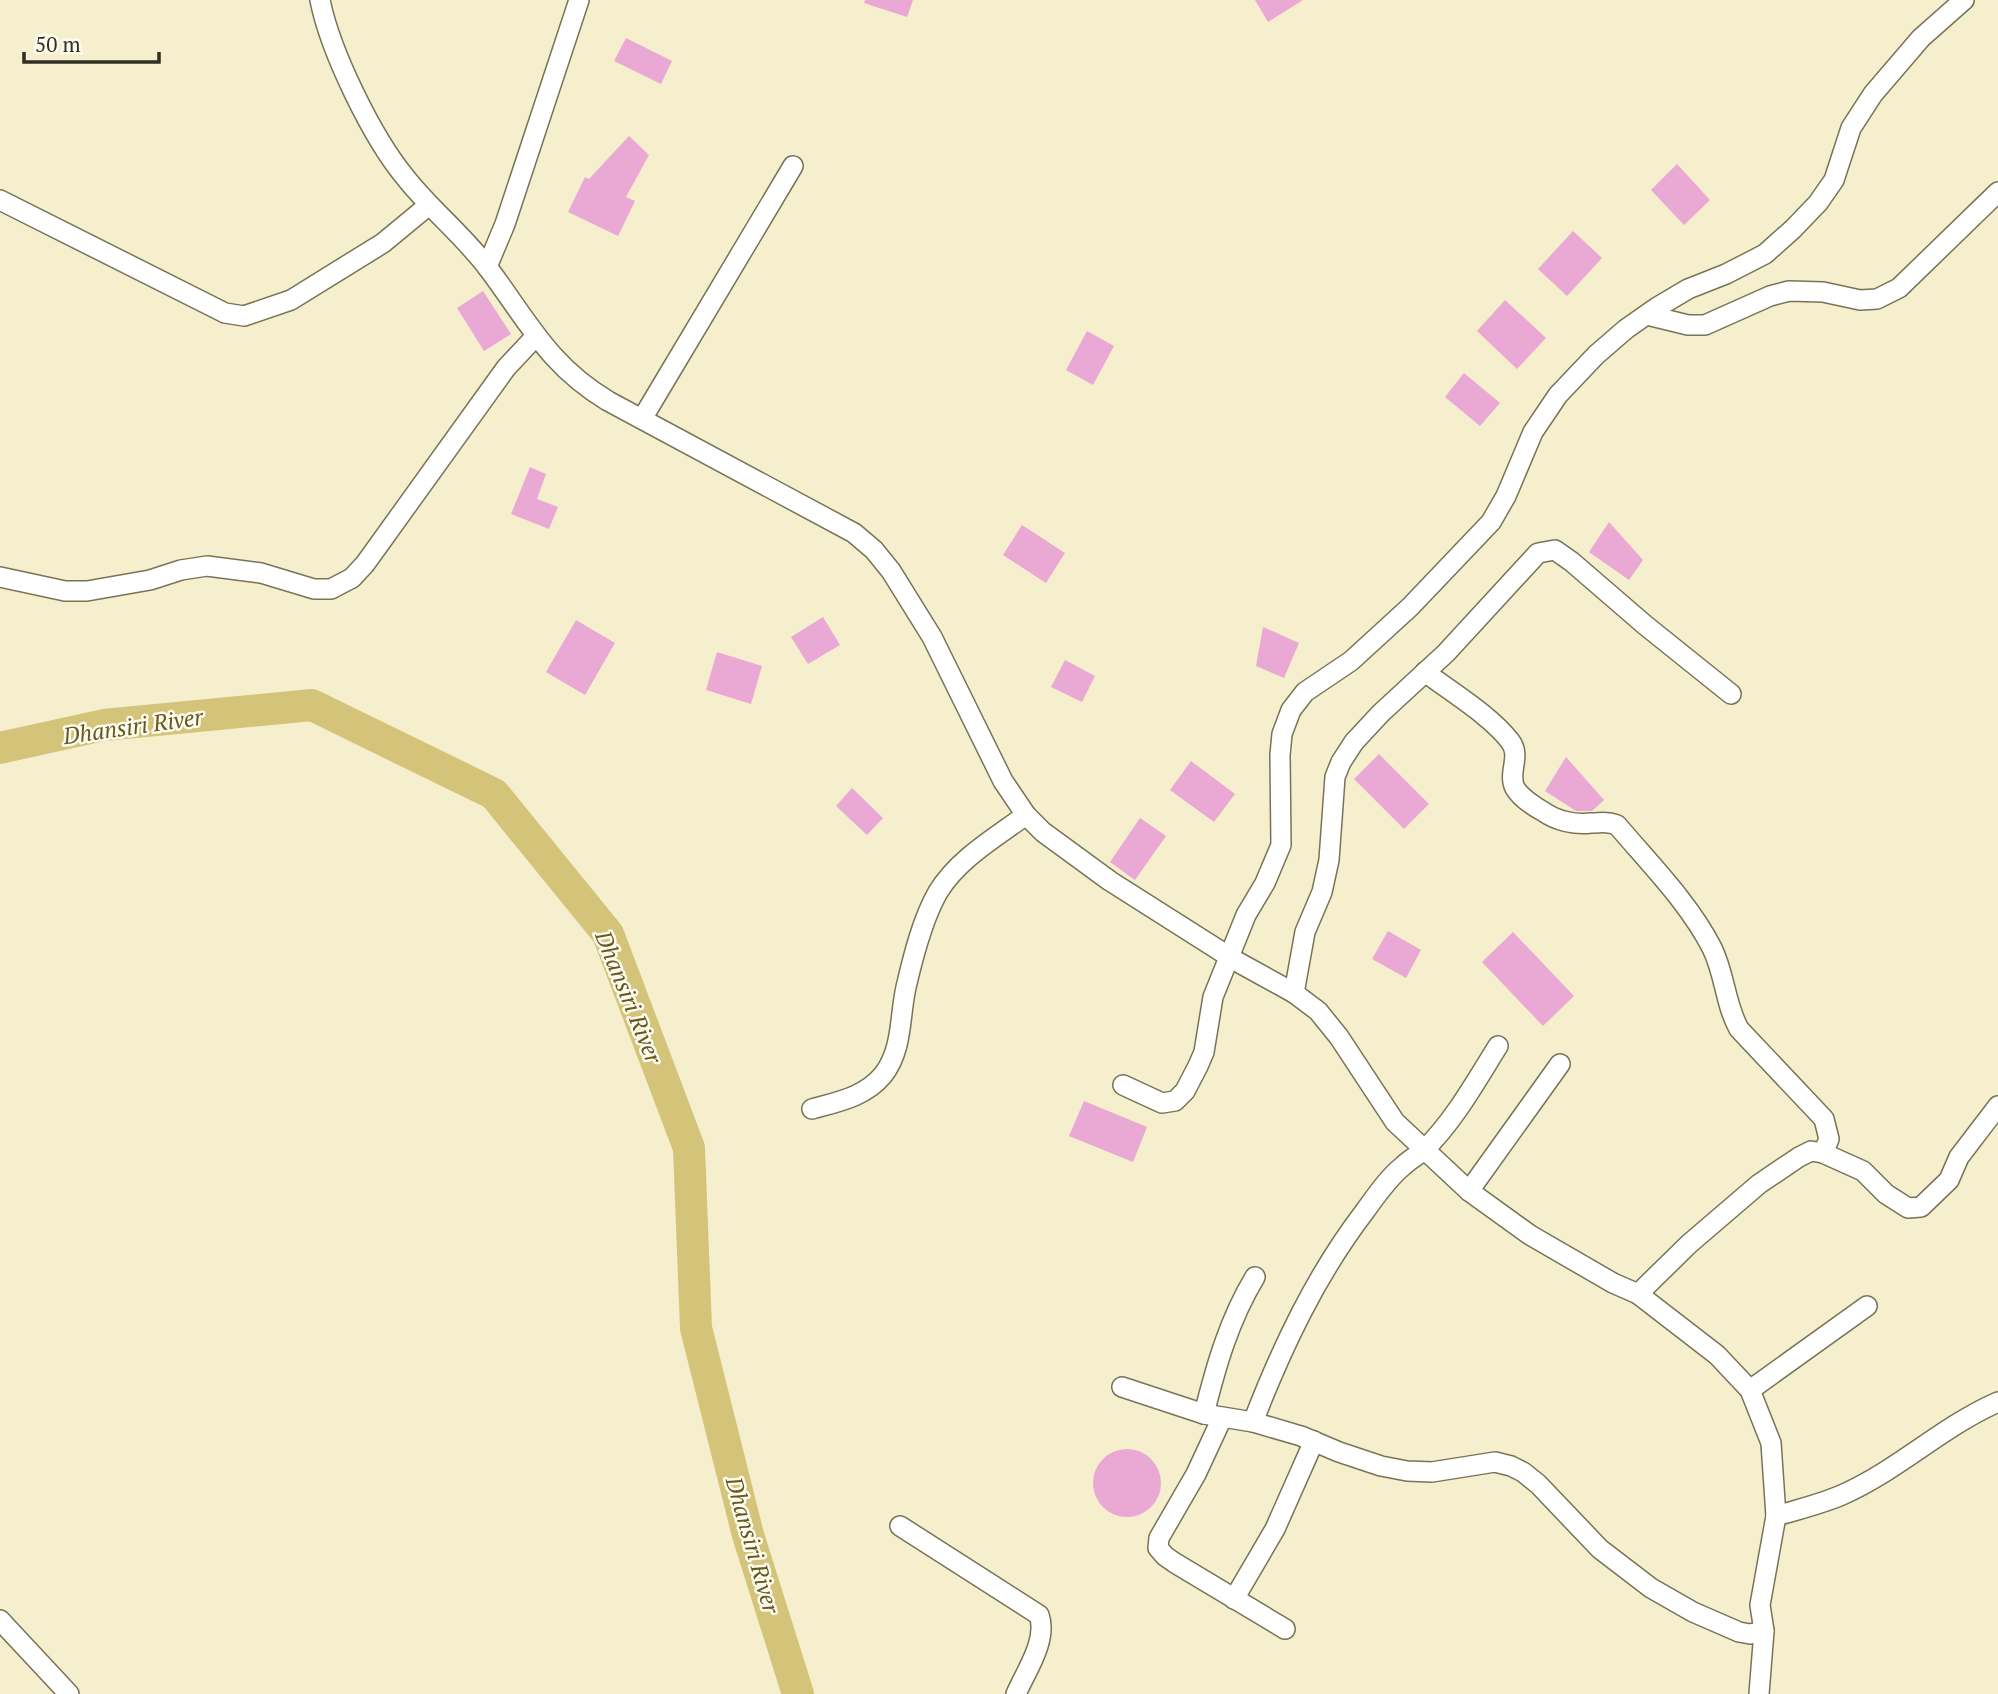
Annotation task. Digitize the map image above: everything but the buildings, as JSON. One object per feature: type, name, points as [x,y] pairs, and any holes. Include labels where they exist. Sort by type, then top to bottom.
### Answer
[{"type":"street","points":[[320,0],[338,57],[379,141],[404,177],[487,267],[535,337],[569,373],[587,388],[642,419],[854,533],[874,550],[891,570],[932,637],[1003,781],[1026,814],[1043,832],[1110,881],[1287,989],[1318,1011],[1339,1037],[1395,1122],[1469,1191],[1530,1235],[1638,1294],[1717,1355],[1750,1390],[1771,1443],[1776,1516],[1760,1605],[1764,1631],[1759,1694]]},
{"type":"street","points":[[487,267],[505,224],[579,0]]},
{"type":"street","points":[[1123,1085],[1162,1103],[1175,1101],[1185,1091],[1204,1052],[1213,997],[1233,958],[1246,915],[1265,883],[1281,845],[1280,755],[1282,734],[1291,710],[1305,692],[1351,661],[1410,607],[1491,522],[1506,496],[1533,432],[1558,396],[1596,355],[1626,329],[1688,289],[1726,275],[1765,254],[1818,203],[1833,180],[1851,128],[1872,94],[1921,38],[1964,0]]},
{"type":"street","points":[[642,419],[793,166]]},
{"type":"street","points":[[1647,315],[1688,325],[1704,325],[1770,296],[1789,291],[1823,292],[1860,300],[1877,299],[1899,288],[1998,192]]},
{"type":"street","points":[[0,200],[225,313],[244,316],[291,300],[383,243],[429,205]]},
{"type":"street","points":[[0,577],[65,591],[88,590],[150,580],[181,570],[208,566],[261,573],[314,589],[331,589],[352,578],[365,564],[506,369],[535,337]]},
{"type":"street","points":[[1287,989],[1305,932],[1322,892],[1329,860],[1335,777],[1341,762],[1354,742],[1381,713],[1446,653],[1538,552],[1555,550],[1572,562],[1731,694]]},
{"type":"street","points":[[1425,672],[1511,742],[1516,755],[1513,782],[1516,790],[1554,817],[1578,824],[1607,821],[1617,825],[1690,913],[1713,951],[1721,970],[1731,1014],[1740,1029],[1824,1119],[1829,1139],[1823,1153]]},
{"type":"street","points":[[812,1109],[849,1099],[865,1090],[882,1075],[892,1060],[899,1037],[906,985],[937,894],[949,876],[968,858],[1026,814]]},
{"type":"street","points":[[1253,1422],[1288,1336],[1312,1291],[1364,1212],[1401,1167],[1423,1150],[1446,1124],[1498,1046]]},
{"type":"street","points":[[1469,1191],[1560,1064]]},
{"type":"street","points":[[1638,1294],[1689,1244],[1759,1184],[1811,1151],[1823,1153],[1863,1171],[1897,1202],[1908,1208],[1921,1207],[1949,1180],[1959,1157],[1998,1106]]},
{"type":"street","points":[[1255,1277],[1241,1301],[1216,1366],[1213,1416],[1196,1474],[1159,1538],[1158,1548],[1164,1556],[1285,1629]]},
{"type":"street","points":[[1750,1390],[1867,1306]]},
{"type":"street","points":[[1122,1387],[1213,1416],[1253,1422],[1360,1459],[1407,1471],[1432,1472],[1495,1462],[1511,1465],[1538,1484],[1600,1549],[1671,1601],[1739,1632],[1750,1634],[1764,1631]]},
{"type":"street","points":[[1776,1516],[1845,1494],[1998,1402]]},
{"type":"street","points":[[1234,1599],[1275,1528],[1314,1441]]},
{"type":"street","points":[[900,1526],[1039,1615],[1043,1625],[1041,1638],[1016,1694]]},
{"type":"street","points":[[1,1624],[69,1694]]},
{"type":"waterway","name":"Dhansiri River","points":[[0,748],[104,725],[312,705],[494,794],[608,934],[689,1148],[696,1328],[748,1535],[798,1694]]}]
